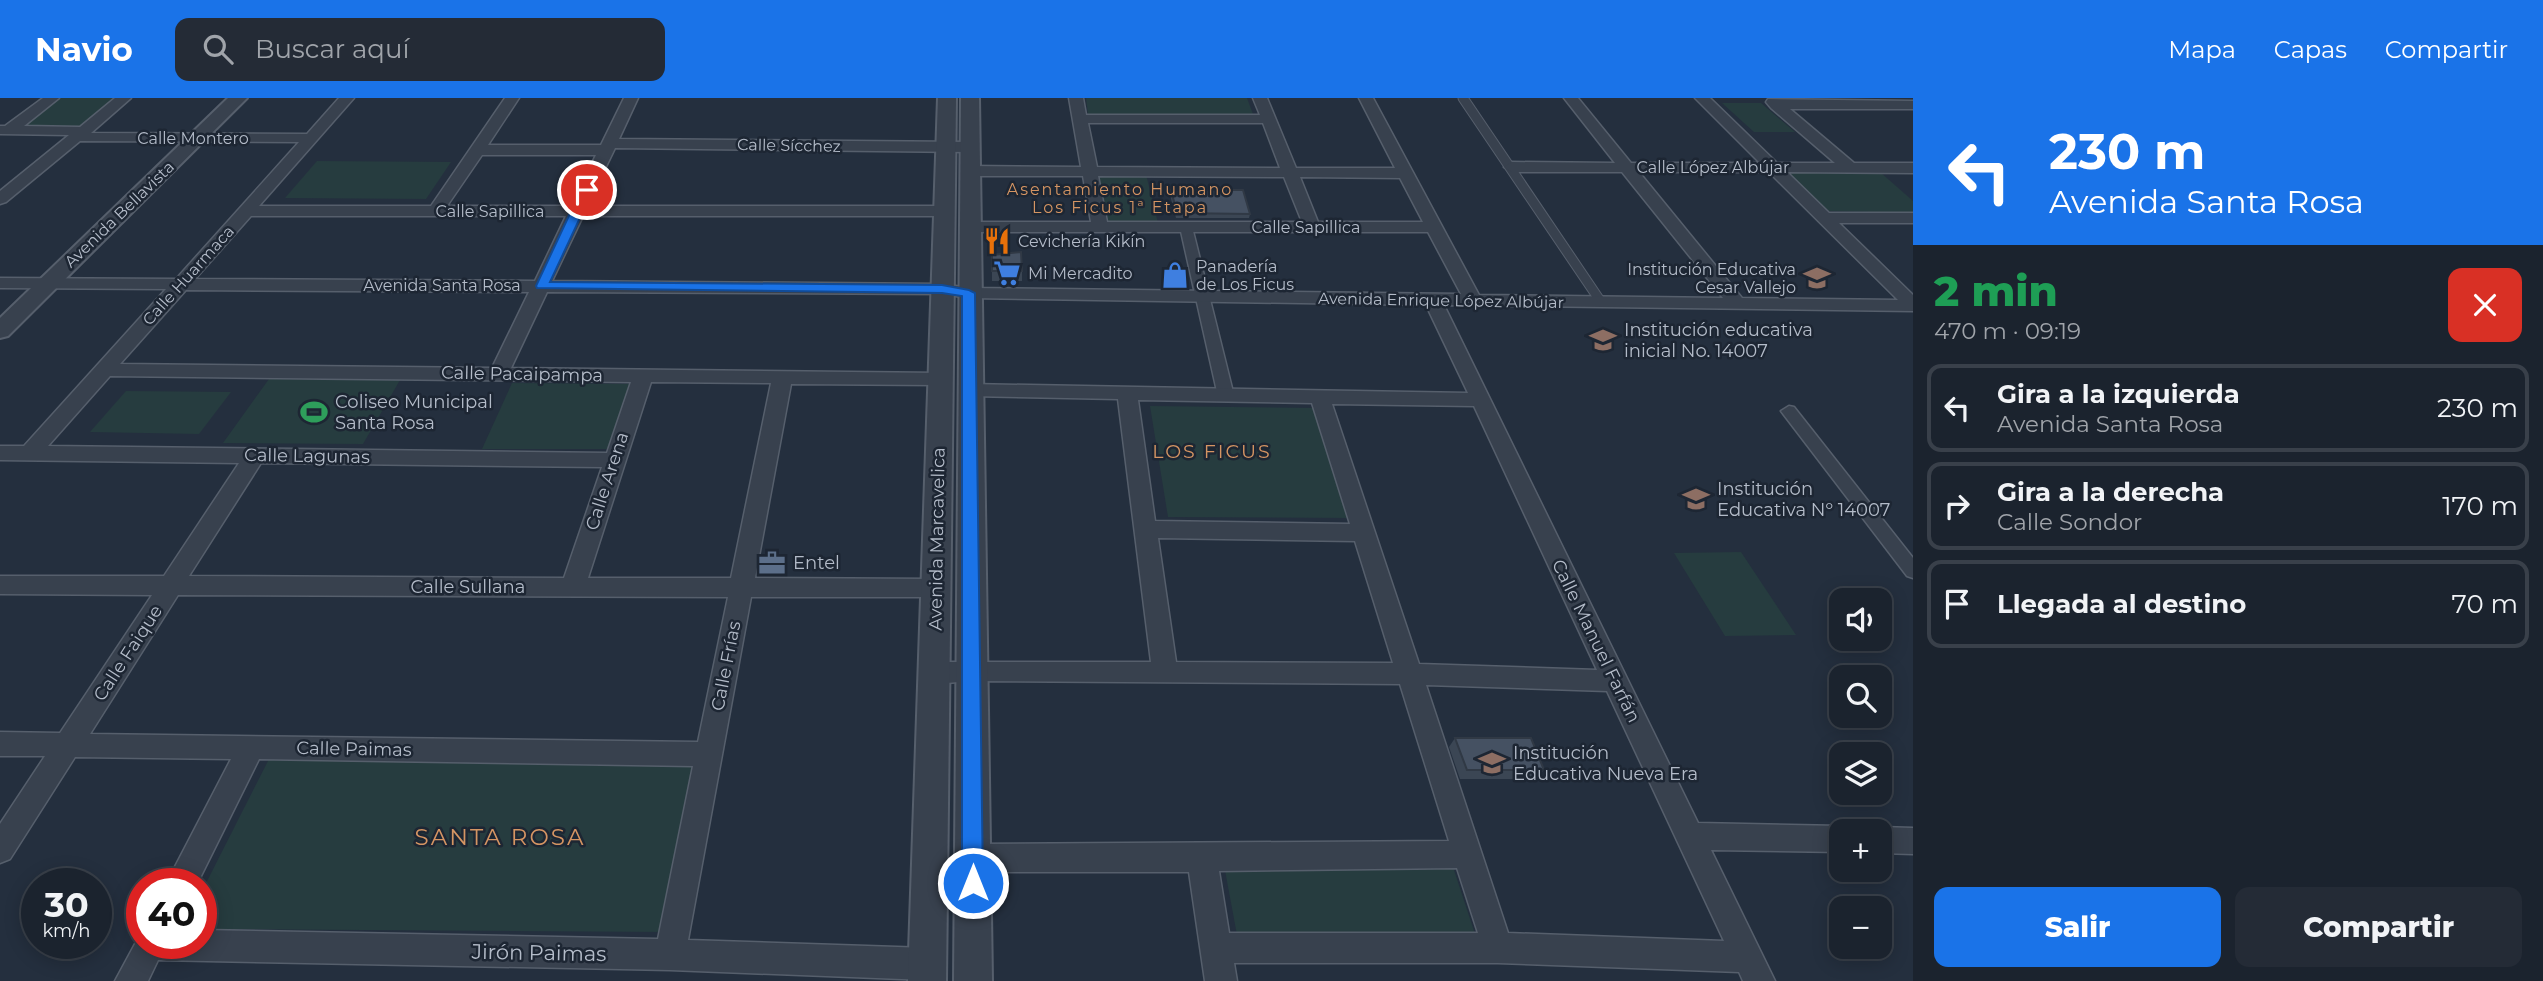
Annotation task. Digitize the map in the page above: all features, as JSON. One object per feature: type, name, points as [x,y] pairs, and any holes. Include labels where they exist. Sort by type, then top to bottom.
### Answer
[{"type":"street","points":[[5,130],[52,98]]},
{"type":"street","points":[[0,199],[124,98]]},
{"type":"street","name":"Avenida Bellavista","points":[[0,331],[238,98]]},
{"type":"street","name":"Calle Huarmaca","points":[[30,453],[347,98]]},
{"type":"street","points":[[436,211],[512,98]]},
{"type":"street","points":[[499,374],[631,98]]},
{"type":"street","name":"Avenida Marcavelica","points":[[927,972],[940,379],[969,227],[962,155],[947,98]]},
{"type":"street","name":"Avenida Marcavelica","points":[[970,98],[962,155],[944,211],[969,390],[973,981]]},
{"type":"street","points":[[1076,98],[1100,226]]},
{"type":"street","points":[[1260,98],[1312,227]]},
{"type":"street","points":[[1366,98],[1473,301]]},
{"type":"street","points":[[1572,98],[1737,304]]},
{"type":"street","points":[[1702,98],[1913,305]]},
{"type":"street","points":[[1772,101],[1913,105]]},
{"type":"street","points":[[1772,101],[1850,168]]},
{"type":"street","points":[[1080,119],[1269,118]]},
{"type":"street","name":"Calle Montero","points":[[5,130],[197,138],[311,138]]},
{"type":"street","name":"Calle Sícchez","points":[[477,150],[608,146],[962,155]]},
{"type":"street","points":[[962,155],[1090,170],[1406,173]]},
{"type":"street","name":"Calle López Albújar","points":[[1512,167],[1913,168]]},
{"type":"street","name":"Calle Sapillica","points":[[246,211],[944,211]]},
{"type":"street","points":[[1824,218],[1913,218]]},
{"type":"street","name":"Calle Sapillica","points":[[969,227],[1434,227]]},
{"type":"street","points":[[1186,227],[1226,396]]},
{"type":"street","name":"Avenida Santa Rosa","points":[[0,283],[955,291]]},
{"type":"street","name":"Avenida Enrique López Albújar","points":[[955,291],[1203,298],[1913,305]]},
{"type":"street","name":"Calle Manuel Farfán","points":[[1433,300],[1753,969]]},
{"type":"street","name":"Calle Pacaipampa","points":[[104,370],[940,379]]},
{"type":"street","name":"Calle Arena","points":[[573,587],[643,376]]},
{"type":"street","name":"Calle Frías","points":[[670,955],[782,377]]},
{"type":"street","points":[[969,390],[1481,400]]},
{"type":"street","points":[[1127,394],[1165,673]]},
{"type":"street","points":[[1320,398],[1498,948]]},
{"type":"street","points":[[1789,411],[1913,571]]},
{"type":"street","name":"Calle Lagunas","points":[[0,453],[614,460]]},
{"type":"street","name":"Calle Faique","points":[[0,849],[255,456]]},
{"type":"street","points":[[1146,529],[1363,533]]},
{"type":"street","name":"Calle Sullana","points":[[0,585],[935,589]]},
{"type":"street","points":[[934,673],[1408,674],[1615,681]]},
{"type":"street","name":"Calle Paimas","points":[[0,744],[709,754]]},
{"type":"street","points":[[189,868],[251,748]]},
{"type":"street","points":[[1689,836],[1829,839]]},
{"type":"street","points":[[1892,840],[1913,841]]},
{"type":"street","points":[[972,858],[1202,859],[1467,854]]},
{"type":"street","points":[[1202,859],[1221,981]]},
{"type":"street","name":"Jirón Paimas","points":[[217,945],[670,955],[927,972]]},
{"type":"street","points":[[1216,948],[1498,948],[1753,969]]},
{"type":"street","points":[[131,981],[142,959]]},
{"type":"lane","points":[[1463,98],[1601,302]]},
{"type":"green space","points":[[59,98],[121,98],[86,127],[22,126]]},
{"type":"green space","points":[[1086,98],[1247,98],[1253,114],[1088,114]]},
{"type":"green space","points":[[1722,103],[1761,103],[1795,132],[1754,132]]},
{"type":"green space","points":[[317,161],[451,162],[426,199],[285,198]]},
{"type":"green space","points":[[1145,170],[1158,223],[1098,223],[1092,171]]},
{"type":"green space","points":[[1785,172],[1880,172],[1913,201],[1913,213],[1823,211]]},
{"type":"green space","name":"Coliseo Municipal Santa Rosa","points":[[269,379],[400,380],[363,444],[223,443]]},
{"type":"green space","points":[[512,383],[632,384],[609,449],[482,449]]},
{"type":"green space","points":[[126,391],[231,392],[199,434],[90,432]]},
{"type":"green space","points":[[1150,406],[1318,408],[1354,518],[1168,517]]},
{"type":"green space","points":[[1741,552],[1796,635],[1725,636],[1674,553]]},
{"type":"green space","points":[[269,759],[702,761],[669,932],[217,929],[217,868],[214,868]]},
{"type":"green space","points":[[1452,864],[1475,934],[1237,935],[1224,865]]},
{"type":"building","points":[[1171,190],[1243,190],[1250,214],[1177,213]]},
{"type":"building","points":[[1021,252],[1022,271],[992,271],[992,255]]},
{"type":"building","name":"Institución Educativa Nueva Era","points":[[1455,738],[1531,738],[1544,770],[1467,770]]},
{"type":"place","name":"Cevichería Kikín","points":[[997,241]]},
{"type":"place","name":"Mi Mercadito","points":[[1007,273]]},
{"type":"place","name":"Panadería de Los Ficus","points":[[1175,275]]},
{"type":"place","name":"Institución Educativa Cesar Vallejo","points":[[1817,278]]},
{"type":"place","name":"Institución educativa inicial No. 14007","points":[[1603,340]]},
{"type":"place","name":"Coliseo Municipal Santa Rosa","points":[[314,412]]},
{"type":"place","name":"Institución Educativa Nº 14007","points":[[1696,499]]},
{"type":"place","name":"Entel","points":[[772,563]]},
{"type":"place","name":"Institución Educativa Nueva Era","points":[[1492,763]]},
{"type":"district","name":"Asentamiento Humano Los Ficus 1ª Etapa","points":[[1120,198]]},
{"type":"district","name":"LOS FICUS","points":[[1212,451]]},
{"type":"district","name":"SANTA ROSA","points":[[500,837]]},
{"type":"route","points":[[587,190],[542,286],[942,289],[969,293],[973,883]]}]
